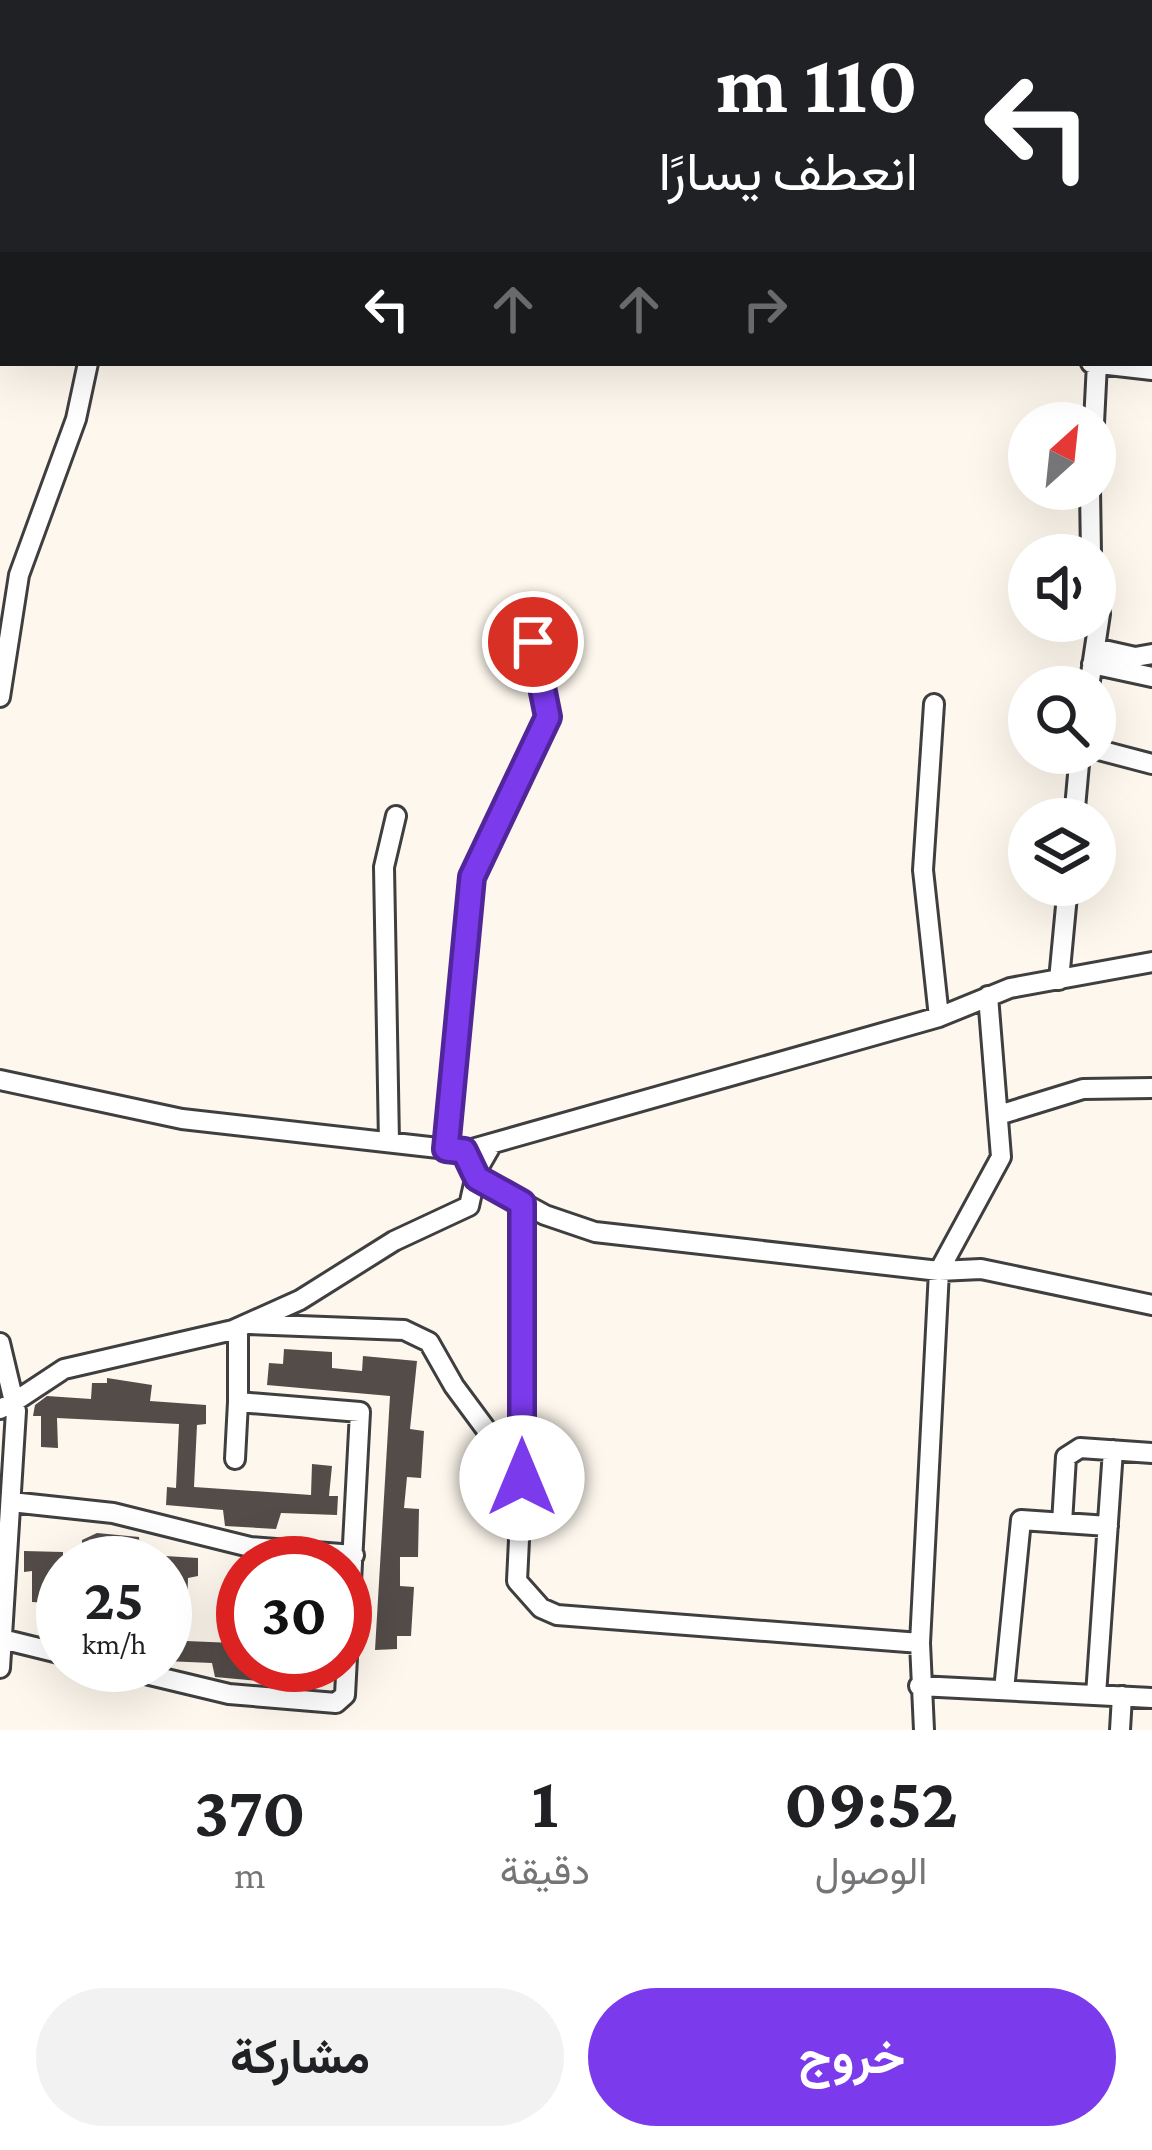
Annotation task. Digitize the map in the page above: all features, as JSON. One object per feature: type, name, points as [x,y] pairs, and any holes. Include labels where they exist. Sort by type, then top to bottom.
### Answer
[{"type":"street","points":[[0,697],[19,574],[76,419],[87,366]]},
{"type":"street","points":[[1094,402],[1095,366]]},
{"type":"street","points":[[1119,366],[1152,370]]},
{"type":"street","points":[[533,642],[548,717],[472,877],[455,1150],[477,1174],[522,1203],[595,1232],[939,1270],[981,1269],[1152,1305]]},
{"type":"street","points":[[1092,666],[1096,642]]},
{"type":"street","points":[[1094,656],[1152,654]]},
{"type":"street","points":[[1094,656],[1152,677]]},
{"type":"street","points":[[934,704],[923,871],[939,1017]]},
{"type":"street","points":[[1116,755],[1152,764]]},
{"type":"street","points":[[389,1142],[384,867],[395,816]]},
{"type":"street","points":[[1059,980],[1066,906]]},
{"type":"street","points":[[0,1080],[182,1119],[455,1150],[492,1144],[939,1017],[988,996],[1152,962]]},
{"type":"street","points":[[924,1730],[920,1642],[939,1270],[971,1208],[998,1169],[1002,1114],[991,1062],[988,996]]},
{"type":"street","points":[[1002,1114],[1083,1089],[1152,1088]]},
{"type":"street","points":[[7,1405],[64,1369],[244,1326],[300,1300],[394,1240],[462,1212],[473,1199],[477,1174],[492,1144]]},
{"type":"street","points":[[522,1203],[518,1581],[550,1613],[684,1629],[920,1642]]},
{"type":"street","points":[[235,1459],[244,1326]]},
{"type":"street","points":[[244,1326],[404,1330],[423,1336],[522,1478]]},
{"type":"street","points":[[0,1343],[11,1502],[4,1584],[6,1640],[0,1668]]},
{"type":"street","points":[[238,1402],[360,1412],[355,1536]]},
{"type":"street","points":[[1062,1523],[1066,1457],[1081,1448],[1152,1453]]},
{"type":"street","points":[[1096,1694],[1113,1450]]},
{"type":"street","points":[[11,1502],[113,1513],[216,1539]]},
{"type":"street","points":[[1004,1690],[1021,1520],[1108,1526]]},
{"type":"street","points":[[6,1640],[36,1647]]},
{"type":"street","points":[[919,1686],[1152,1698]]},
{"type":"street","points":[[221,1692],[336,1702],[345,1692]]},
{"type":"street","points":[[1120,1730],[1122,1696]]},
{"type":"building","points":[[284,1349],[332,1352],[332,1368],[362,1371],[363,1356],[417,1361],[410,1429],[424,1431],[421,1478],[407,1477],[404,1508],[419,1509],[418,1557],[400,1557],[400,1586],[414,1587],[411,1636],[397,1636],[397,1649],[375,1650],[390,1396],[267,1385],[269,1363],[283,1364]]},
{"type":"building","points":[[107,1378],[152,1385],[150,1401],[206,1405],[206,1424],[197,1425],[194,1487],[311,1495],[312,1464],[332,1466],[329,1496],[338,1496],[337,1515],[281,1513],[276,1529],[225,1526],[223,1510],[166,1505],[167,1487],[176,1488],[179,1424],[57,1418],[58,1448],[41,1447],[41,1416],[33,1416],[35,1405],[47,1396],[91,1399],[92,1383],[107,1383]]},
{"type":"building","points":[[24,1551],[36,1551],[36,1602],[32,1602],[32,1571],[24,1572]]},
{"type":"building","points":[[192,1558],[198,1558],[198,1576],[192,1577]]},
{"type":"building","points":[[192,1641],[216,1642],[216,1677],[212,1663],[192,1662]]},
{"type":"route","points":[[522,1478],[522,1203],[477,1178],[464,1151],[446,1149],[472,877],[548,717],[533,642]]}]
